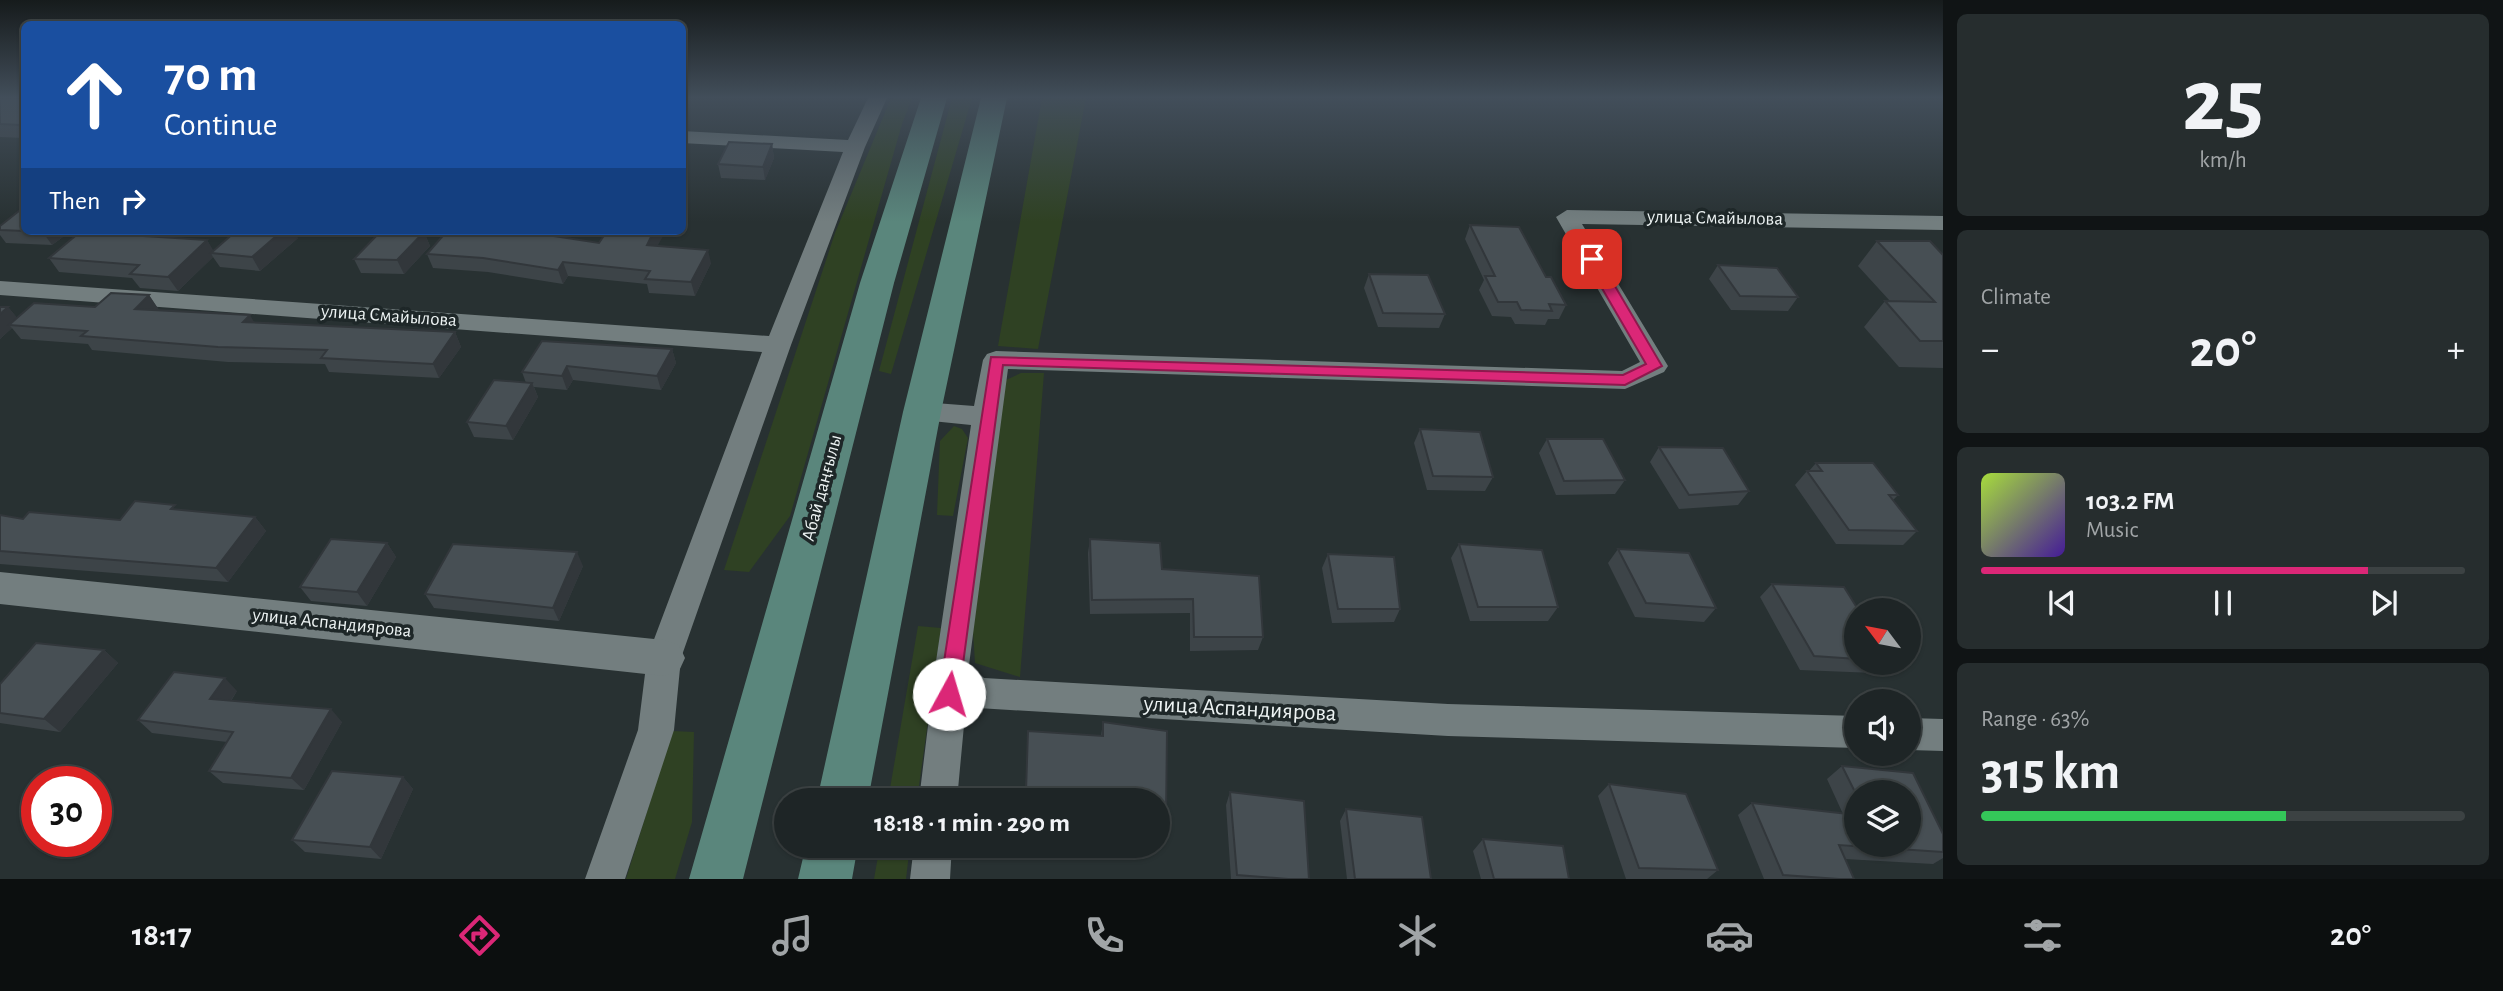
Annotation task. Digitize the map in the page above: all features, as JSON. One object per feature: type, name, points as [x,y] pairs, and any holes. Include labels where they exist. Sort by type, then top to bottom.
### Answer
[{"type":"main road","name":"Абай даңғылы","points":[[716,879],[877,283],[922,139]]},
{"type":"main road","points":[[844,788],[922,412],[985,139]]},
{"type":"main road","points":[[825,879],[829,858]]},
{"type":"street","points":[[717,139],[855,147]]},
{"type":"street","points":[[605,879],[656,730],[664,658],[778,345],[859,139]]},
{"type":"street","name":"улица Смайылова","points":[[986,417],[996,360],[1625,380],[1655,366],[1567,216],[1943,223]]},
{"type":"street","name":"улица Смайылова","points":[[0,288],[778,345]]},
{"type":"street","points":[[922,412],[986,417],[952,668],[939,788]]},
{"type":"street","name":"улица Аспандиярова","points":[[0,588],[664,658]]},
{"type":"street","name":"улица Аспандиярова","points":[[952,668],[963,683],[978,693],[989,695],[1448,720],[1844,732]]},
{"type":"street","points":[[1921,734],[1943,735]]},
{"type":"street","points":[[930,879],[932,858]]},
{"type":"green space","points":[[874,139],[898,139],[790,516],[749,572],[724,570],[835,233]]},
{"type":"green space","points":[[941,139],[960,139],[891,374],[879,371]]},
{"type":"green space","points":[[1035,139],[1078,139],[1038,349],[998,346]]},
{"type":"green space","points":[[1021,373],[1044,373],[1020,677],[975,663],[973,631],[1006,380]]},
{"type":"green space","points":[[954,426],[962,429],[968,438],[953,516],[937,515],[940,441]]},
{"type":"green space","points":[[918,626],[941,628],[919,788],[890,788]]},
{"type":"green space","points":[[672,731],[694,732],[692,822],[675,879],[626,879]]},
{"type":"green space","points":[[878,858],[908,858],[906,879],[874,879]]},
{"type":"building","points":[[729,142],[772,144],[763,167],[718,164]]},
{"type":"building","points":[[21,209],[21,231],[0,230],[0,226]]},
{"type":"building","points":[[1470,225],[1519,227],[1546,277],[1551,277],[1566,305],[1549,304],[1552,311],[1521,310],[1517,302],[1498,302],[1485,276],[1495,276]]},
{"type":"building","points":[[76,235],[207,240],[168,277],[130,274],[139,265],[49,258]]},
{"type":"building","points":[[231,235],[277,235],[252,257],[211,253]]},
{"type":"building","points":[[377,235],[421,235],[397,260],[354,259]]},
{"type":"building","points":[[444,235],[547,235],[599,243],[604,235],[652,235],[647,245],[708,250],[691,282],[645,279],[650,271],[563,262],[558,270],[483,258],[427,254]]},
{"type":"building","points":[[1877,241],[1930,241],[1943,255],[1943,341],[1920,341],[1885,301],[1935,302]]},
{"type":"building","points":[[1718,265],[1777,268],[1798,297],[1740,296]]},
{"type":"building","points":[[1369,274],[1428,275],[1445,314],[1383,313]]},
{"type":"building","points":[[111,293],[149,295],[135,309],[250,315],[243,322],[455,332],[433,364],[321,358],[327,350],[218,347],[81,336],[87,331],[9,325],[34,303],[95,307]]},
{"type":"building","points":[[542,341],[672,349],[657,376],[567,366],[562,376],[522,372]]},
{"type":"building","points":[[494,380],[532,383],[506,426],[467,422]]},
{"type":"building","points":[[1420,429],[1480,432],[1493,477],[1433,476]]},
{"type":"building","points":[[1547,439],[1603,439],[1625,480],[1564,481]]},
{"type":"building","points":[[1659,447],[1723,448],[1749,491],[1689,495]]},
{"type":"building","points":[[1816,463],[1873,463],[1898,495],[1889,495],[1917,531],[1849,530],[1807,471],[1822,471]]},
{"type":"building","points":[[135,501],[175,505],[171,509],[255,517],[216,568],[0,551],[0,515],[23,519],[29,512],[120,520]]},
{"type":"building","points":[[331,539],[387,543],[357,592],[300,587]]},
{"type":"building","points":[[1090,539],[1160,543],[1162,569],[1259,576],[1263,637],[1194,637],[1193,599],[1092,600]]},
{"type":"building","points":[[453,544],[577,552],[553,608],[425,594]]},
{"type":"building","points":[[1459,544],[1542,550],[1558,607],[1478,607]]},
{"type":"building","points":[[1618,549],[1689,553],[1716,608],[1646,603]]},
{"type":"building","points":[[1328,554],[1394,557],[1400,609],[1338,609]]},
{"type":"building","points":[[1772,584],[1844,587],[1851,598],[1844,598],[1844,658],[1814,656]]},
{"type":"building","points":[[36,643],[104,650],[44,719],[0,713],[0,684]]},
{"type":"building","points":[[174,672],[225,678],[210,699],[331,709],[291,778],[209,771],[233,732],[138,720]]},
{"type":"building","points":[[1103,722],[1167,731],[1166,788],[1026,788],[1028,731],[1103,736]]},
{"type":"building","points":[[1842,766],[1913,773],[1916,780],[1849,780]]},
{"type":"building","points":[[332,771],[403,777],[370,847],[292,840]]},
{"type":"building","points":[[1609,784],[1686,794],[1718,870],[1639,868]]},
{"type":"building","points":[[1921,789],[1943,834],[1943,852],[1921,851]]},
{"type":"building","points":[[1230,792],[1304,801],[1309,879],[1237,875]]},
{"type":"building","points":[[1752,803],[1844,814],[1844,845],[1839,845],[1854,879],[1783,875]]},
{"type":"building","points":[[1346,809],[1422,817],[1431,879],[1355,879]]},
{"type":"building","points":[[1483,839],[1563,846],[1569,879],[1494,879]]},
{"type":"route","points":[[949,694],[996,360],[1625,380],[1655,366],[1592,259]]}]
